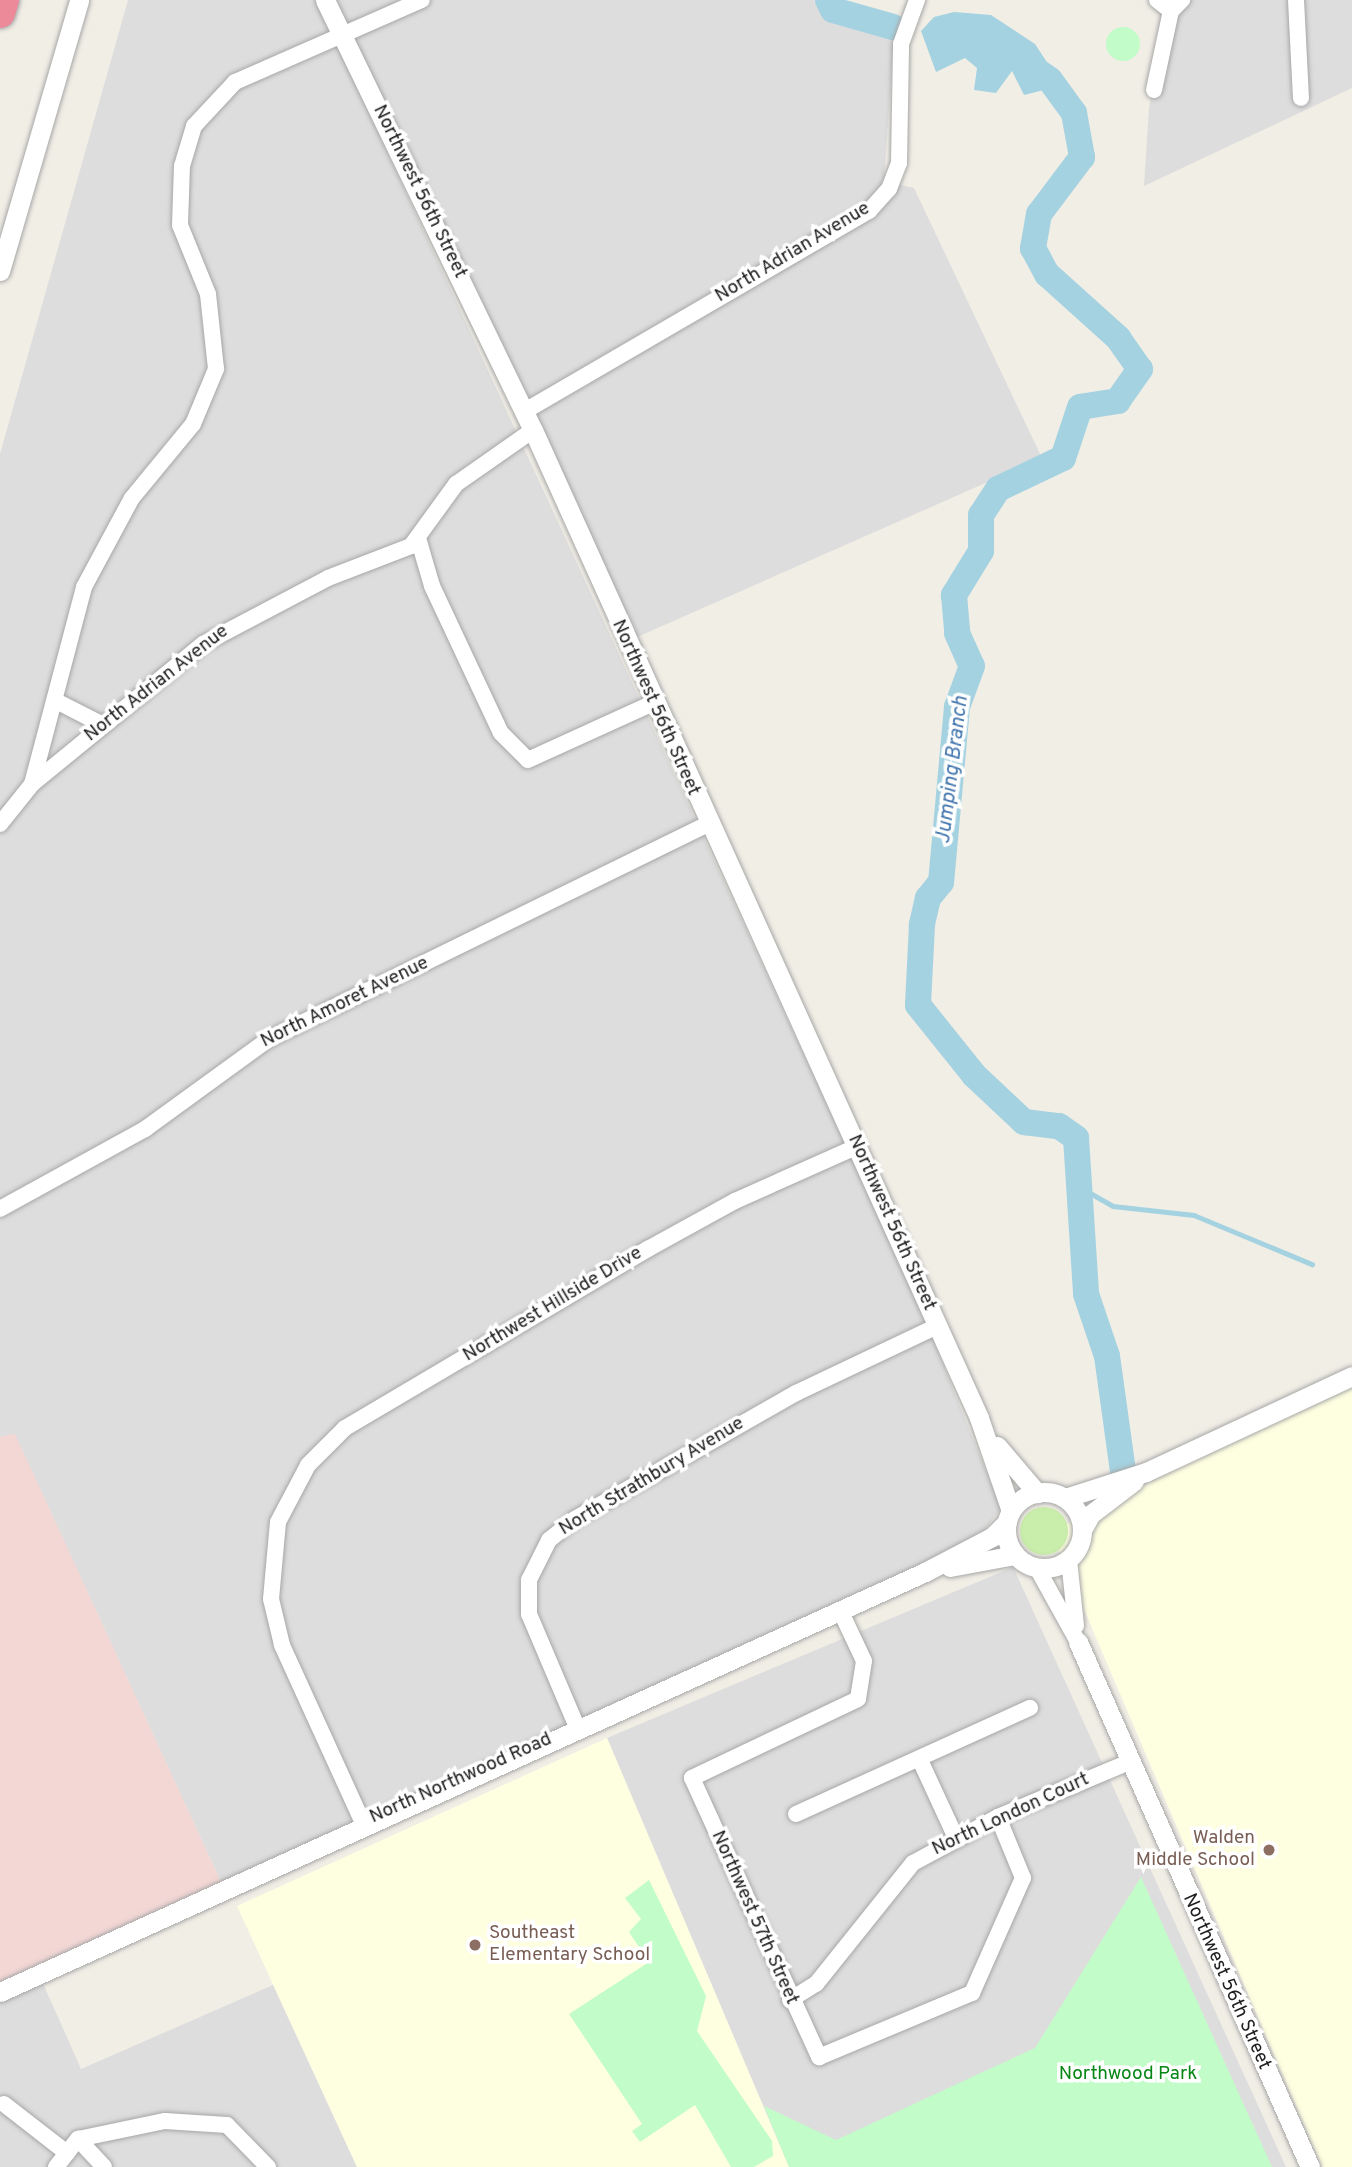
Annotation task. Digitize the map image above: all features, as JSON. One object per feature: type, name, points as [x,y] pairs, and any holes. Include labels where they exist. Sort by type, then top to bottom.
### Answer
[{"type":"highway","points":[[0,13],[4,0]]},
{"type":"street","points":[[0,271],[79,0]]},
{"type":"street","name":"Northwest 56th Street","points":[[326,0],[525,411],[706,825],[979,1418],[1009,1516]]},
{"type":"street","points":[[32,784],[58,702],[70,628],[98,556],[149,473],[192,424],[216,369],[208,294],[180,225],[182,166],[194,126],[235,82],[344,38],[422,0]]},
{"type":"street","name":"North Adrian Avenue","points":[[525,411],[869,211],[889,189],[899,163],[901,44],[907,15],[917,0]]},
{"type":"street","points":[[1154,90],[1177,5],[1157,0]]},
{"type":"street","points":[[1296,0],[1301,99]]},
{"type":"street","name":"North Adrian Avenue","points":[[0,824],[32,784],[237,621],[402,551],[418,538],[456,484],[533,430]]},
{"type":"street","points":[[418,538],[432,586],[501,733],[528,760],[653,703]]},
{"type":"street","points":[[58,702],[103,725]]},
{"type":"street","name":"North Amoret Avenue","points":[[0,1209],[145,1129],[269,1039],[706,825]]},
{"type":"street","name":"Northwest Hillside Drive","points":[[363,1823],[276,1625],[270,1573],[284,1507],[308,1465],[345,1428],[724,1207],[856,1147]]},
{"type":"street","name":"North Strathbury Avenue","points":[[577,1727],[528,1614],[529,1580],[549,1540],[575,1519],[796,1393],[937,1326]]},
{"type":"street","points":[[1146,1472],[1091,1514],[1069,1560],[1037,1568],[1015,1555],[1009,1516],[1037,1493],[1065,1499],[1146,1472],[1352,1376]]},
{"type":"street","name":"Northwest 56th Street","points":[[979,1418],[1037,1493]]},
{"type":"street","points":[[1065,1499],[1082,1530]]},
{"type":"street","name":"North Northwood Road","points":[[0,1992],[363,1823],[925,1572],[992,1537],[1009,1516]]},
{"type":"street","name":"North Northwood Road","points":[[925,1572],[1015,1555]]},
{"type":"street","name":"Northwest 56th Street","points":[[1069,1560],[1078,1642]]},
{"type":"street","name":"Northwest 56th Street","points":[[1037,1568],[1078,1642],[1127,1763],[1310,2167]]},
{"type":"street","name":"Northwest 57th Street","points":[[840,1610],[864,1661],[858,1699],[692,1778],[790,2000],[819,2057],[972,1993],[1023,1878],[998,1817]]},
{"type":"street","points":[[796,1814],[1030,1708]]},
{"type":"street","points":[[920,1760],[956,1838]]},
{"type":"street","name":"North London Court","points":[[790,2000],[816,1984],[913,1863],[998,1817],[1127,1763]]},
{"type":"street","points":[[4,2104],[67,2152]]},
{"type":"street","points":[[56,2167],[78,2139],[165,2121],[227,2125],[268,2167]]},
{"type":"street","points":[[78,2139],[104,2167]]},
{"type":"shaded area","points":[[128,0],[317,0],[917,1300],[1001,1508],[979,1537],[221,1882],[15,1435],[0,1437],[0,454]]},
{"type":"shaded area","points":[[335,0],[814,0],[833,22],[894,35],[884,181],[914,188],[1042,458],[635,638]]},
{"type":"shaded area","points":[[1169,0],[1352,0],[1352,88],[1144,186],[1149,108]]},
{"type":"shaded area","name":"Walden Middle School","points":[[1352,1381],[1352,2167],[1322,2167],[1051,1532]]},
{"type":"shaded area","points":[[15,1434],[221,1882],[0,1983],[0,1437]]},
{"type":"shaded area","points":[[1013,1567],[1286,2167],[789,2167],[607,1738]]},
{"type":"shaded area","name":"Southeast Elementary School","points":[[607,1738],[789,2167],[357,2167],[237,1906]]},
{"type":"shaded area","points":[[41,1979],[81,2069],[273,1985],[357,2167],[0,2167],[0,1997]]},
{"type":"green space","points":[[1123,27],[1135,32],[1140,44],[1135,56],[1123,61],[1111,56],[1106,44],[1111,32]]},
{"type":"green space","points":[[1044,1507],[1061,1514],[1068,1531],[1061,1548],[1044,1555],[1027,1548],[1020,1531],[1027,1514]]},
{"type":"green space","name":"Northwood Park","points":[[1141,1877],[1272,2167],[789,2167],[764,2106],[836,2140],[1035,2048]]},
{"type":"green space","points":[[649,1880],[706,1996],[697,2031],[772,2141],[773,2156],[754,2167],[731,2167],[695,2105],[640,2142],[632,2131],[642,2124],[569,2014],[649,1962],[629,1932],[641,1919],[625,1898]]},
{"type":"water","points":[[954,12],[991,15],[1035,44],[1054,73],[1056,87],[1024,95],[1012,71],[996,93],[974,90],[977,68],[965,58],[936,72],[921,31],[934,17]]},
{"type":"waterway","name":"Jumping Branch","points":[[828,0],[833,10],[893,27]]},
{"type":"waterway","name":"Jumping Branch","points":[[1030,66],[1050,80],[1074,113],[1082,157],[1039,214],[1033,248],[1047,274],[1118,338],[1140,369],[1118,401],[1080,407],[1063,458],[998,489],[981,515],[981,551],[954,595],[957,633],[972,666],[957,707],[941,882],[928,898],[922,925],[918,1005],[974,1075],[1024,1122],[1059,1126],[1076,1138],[1086,1294],[1107,1356],[1123,1472]]},
{"type":"waterway","points":[[1078,1186],[1113,1206],[1194,1215],[1312,1264]]},
{"type":"place","name":"Walden Middle School","points":[[1269,1850]]},
{"type":"place","name":"Southeast Elementary School","points":[[475,1945]]}]
